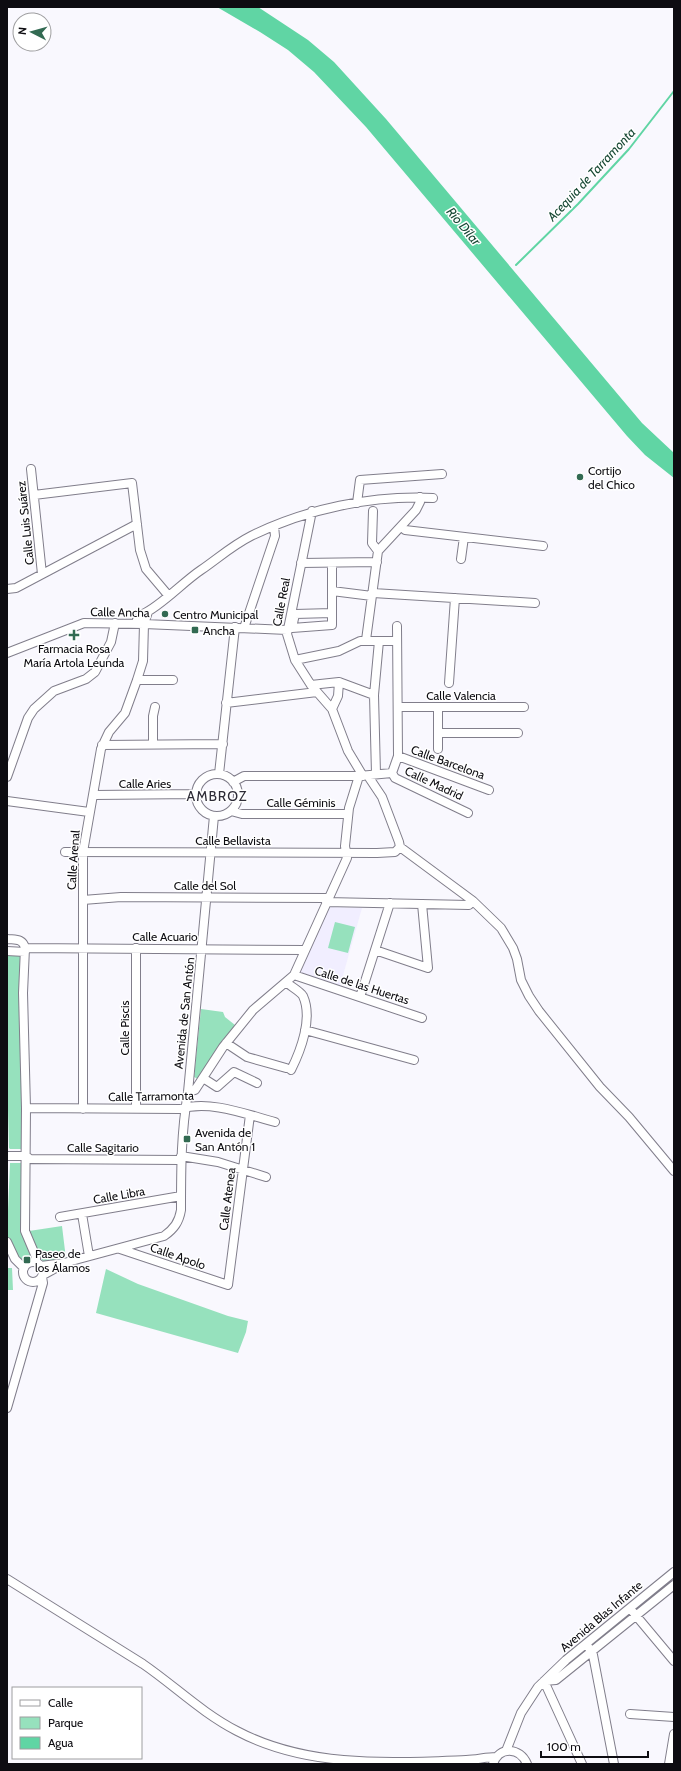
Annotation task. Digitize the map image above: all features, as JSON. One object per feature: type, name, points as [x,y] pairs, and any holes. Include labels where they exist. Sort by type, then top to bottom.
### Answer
[{"type":"street","name":"Calle Luis Suárez","points":[[30,469],[42,574]]},
{"type":"street","points":[[358,503],[360,480],[442,474]]},
{"type":"street","points":[[34,495],[132,483],[140,550],[146,569],[168,595],[250,536],[312,511],[358,503],[420,497],[433,498]]},
{"type":"street","points":[[366,640],[378,551],[402,527],[416,510],[420,502],[420,497]]},
{"type":"street","name":"Calle Real","points":[[312,511],[287,630],[295,660],[317,692],[332,709],[348,751],[382,797],[400,847]]},
{"type":"street","points":[[373,511],[372,543],[378,551]]},
{"type":"street","points":[[7,589],[16,588],[137,524]]},
{"type":"street","points":[[244,628],[275,536],[274,526]]},
{"type":"street","points":[[402,527],[405,530],[544,546]]},
{"type":"street","points":[[461,559],[464,537]]},
{"type":"street","points":[[301,563],[376,562]]},
{"type":"street","points":[[332,563],[332,591],[332,613],[332,625],[292,628],[295,614],[332,613]]},
{"type":"street","points":[[332,591],[535,603]]},
{"type":"street","name":"Calle Arenal","points":[[83,1109],[83,852],[102,745],[109,732],[124,712],[143,661],[140,623],[148,612],[168,595]]},
{"type":"street","points":[[448,683],[455,598]]},
{"type":"street","name":"Calle Ancha","points":[[7,653],[84,623],[140,623],[287,630]]},
{"type":"street","points":[[7,777],[28,718],[34,709],[54,692],[86,679],[95,672],[111,642],[115,623]]},
{"type":"street","points":[[233,782],[244,776],[367,776],[392,773],[398,756],[397,626]]},
{"type":"street","points":[[219,774],[235,627]]},
{"type":"street","points":[[295,660],[339,652],[360,641],[397,641]]},
{"type":"street","points":[[188,1092],[195,1090],[228,1041],[253,1010],[294,975],[347,858],[345,846],[348,814],[367,776],[379,642]]},
{"type":"street","points":[[137,680],[173,680]]},
{"type":"street","points":[[312,685],[338,682],[374,695]]},
{"type":"street","points":[[332,709],[338,696],[338,682]]},
{"type":"street","points":[[226,703],[317,692]]},
{"type":"street","name":"Calle Valencia","points":[[398,707],[524,706]]},
{"type":"street","points":[[154,744],[153,716],[156,707]]},
{"type":"street","points":[[438,707],[438,749]]},
{"type":"street","points":[[438,733],[518,733]]},
{"type":"street","points":[[102,745],[222,744]]},
{"type":"street","name":"Calle Barcelona","points":[[398,756],[490,790]]},
{"type":"street","name":"Calle Madrid","points":[[392,773],[395,778],[468,813]]},
{"type":"street","points":[[213,774],[219,774],[229,778],[233,782],[237,788],[237,800],[231,811],[226,814],[214,816],[201,810],[196,801],[196,789],[202,780],[213,774]]},
{"type":"street","name":"Calle Aries","points":[[94,795],[196,794]]},
{"type":"street","points":[[7,800],[90,812]]},
{"type":"street","name":"Calle Géminis","points":[[231,811],[242,814],[348,814]]},
{"type":"street","name":"Avenida de San Antón","points":[[64,1263],[164,1236],[170,1232],[180,1218],[181,1158],[214,816]]},
{"type":"street","points":[[400,847],[473,901],[501,928],[513,948],[517,959],[521,980],[528,996],[600,1087],[674,1171]]},
{"type":"street","name":"Calle Bellavista","points":[[65,852],[395,852],[400,847]]},
{"type":"street","name":"Calle del Sol","points":[[83,900],[121,897],[206,897],[469,905],[473,901]]},
{"type":"street","points":[[360,997],[390,903]]},
{"type":"street","points":[[375,950],[428,968],[422,904]]},
{"type":"street","points":[[7,939],[21,940],[24,943],[25,950],[23,993],[26,1108],[25,1231],[39,1264],[42,1283],[7,1408]]},
{"type":"street","name":"Calle Acuario","points":[[7,951],[83,948],[305,950]]},
{"type":"street","name":"Calle Piscis","points":[[136,948],[136,1108]]},
{"type":"street","name":"Calle de las Huertas","points":[[294,975],[422,1018]]},
{"type":"street","points":[[228,1041],[250,1058],[289,1069],[301,1051],[305,1030],[306,1009],[302,995],[286,982]]},
{"type":"street","points":[[305,1030],[414,1060]]},
{"type":"street","points":[[203,1078],[217,1087],[234,1072],[257,1083]]},
{"type":"street","name":"Calle Tarramonta","points":[[26,1108],[180,1109],[186,1107],[219,1107],[275,1122]]},
{"type":"street","name":"Calle Atenea","points":[[228,1286],[250,1115]]},
{"type":"street","points":[[7,1156],[26,1156]]},
{"type":"street","name":"Calle Sagitario","points":[[26,1156],[30,1159],[181,1158],[218,1162],[266,1177]]},
{"type":"street","name":"Calle Libra","points":[[60,1217],[181,1196]]},
{"type":"street","points":[[82,1214],[89,1256]]},
{"type":"street","points":[[7,1242],[15,1259],[24,1268]]},
{"type":"street","name":"Calle Apolo","points":[[120,1249],[228,1286]]},
{"type":"street","points":[[29,1263],[64,1263],[40,1278],[26,1279],[24,1274],[24,1268],[29,1263]]},
{"type":"street","name":"Avenida Blas Infante","points":[[506,1751],[528,1700],[544,1681],[586,1644],[674,1572]]},
{"type":"street","points":[[7,1579],[143,1664],[165,1679],[192,1702],[221,1722],[267,1745],[303,1755],[354,1761],[494,1761],[506,1751],[517,1752],[523,1757],[527,1764]]},
{"type":"street","name":"Avenida Blas Infante","points":[[544,1681],[556,1680],[674,1584]]},
{"type":"street","points":[[630,1608],[674,1661]]},
{"type":"street","points":[[586,1644],[593,1655],[614,1764]]},
{"type":"street","points":[[544,1681],[582,1764]]},
{"type":"street","points":[[630,1714],[674,1717]]},
{"type":"street","points":[[514,1733],[517,1752]]},
{"type":"street","points":[[669,1764],[674,1734]]},
{"type":"street","points":[[468,1760],[478,1764]]},
{"type":"shaded area","points":[[328,907],[362,908],[340,986],[300,973]]},
{"type":"green space","points":[[335,922],[355,927],[348,953],[328,948]]},
{"type":"green space","points":[[8,954],[22,955],[23,1149],[9,1148],[7,1072]]},
{"type":"green space","points":[[201,1009],[223,1012],[225,1017],[235,1025],[198,1079],[194,1077]]},
{"type":"green space","points":[[10,1163],[23,1163],[23,1232],[32,1254],[31,1259],[23,1263],[17,1259],[7,1235]]},
{"type":"green space","points":[[62,1226],[66,1259],[43,1262],[29,1231]]},
{"type":"green space","points":[[7,1268],[12,1268],[13,1290],[7,1290]]},
{"type":"green space","points":[[106,1269],[138,1284],[228,1316],[248,1321],[246,1332],[238,1353],[96,1313]]},
{"type":"water","name":"Río Dílar","points":[[217,7],[258,7],[308,40],[334,62],[386,119],[642,423],[674,453],[674,478],[645,455],[627,436],[366,127],[314,72],[288,50]]},
{"type":"waterway","name":"Acequia de Tarramonta","points":[[516,265],[578,204],[629,149],[674,91]]},
{"type":"place","name":"Cortijo del Chico","points":[[580,477]]},
{"type":"place","name":"Centro Municipal","points":[[165,614]]},
{"type":"place","name":"Ancha","points":[[195,630]]},
{"type":"place","name":"Farmacia Rosa María Artola Leunda","points":[[74,635]]},
{"type":"place","name":"Avenida de San Antón 1","points":[[187,1139]]},
{"type":"place","name":"Paseo de los Álamos","points":[[27,1260]]},
{"type":"district","name":"AMBROZ","points":[[217,796]]}]
